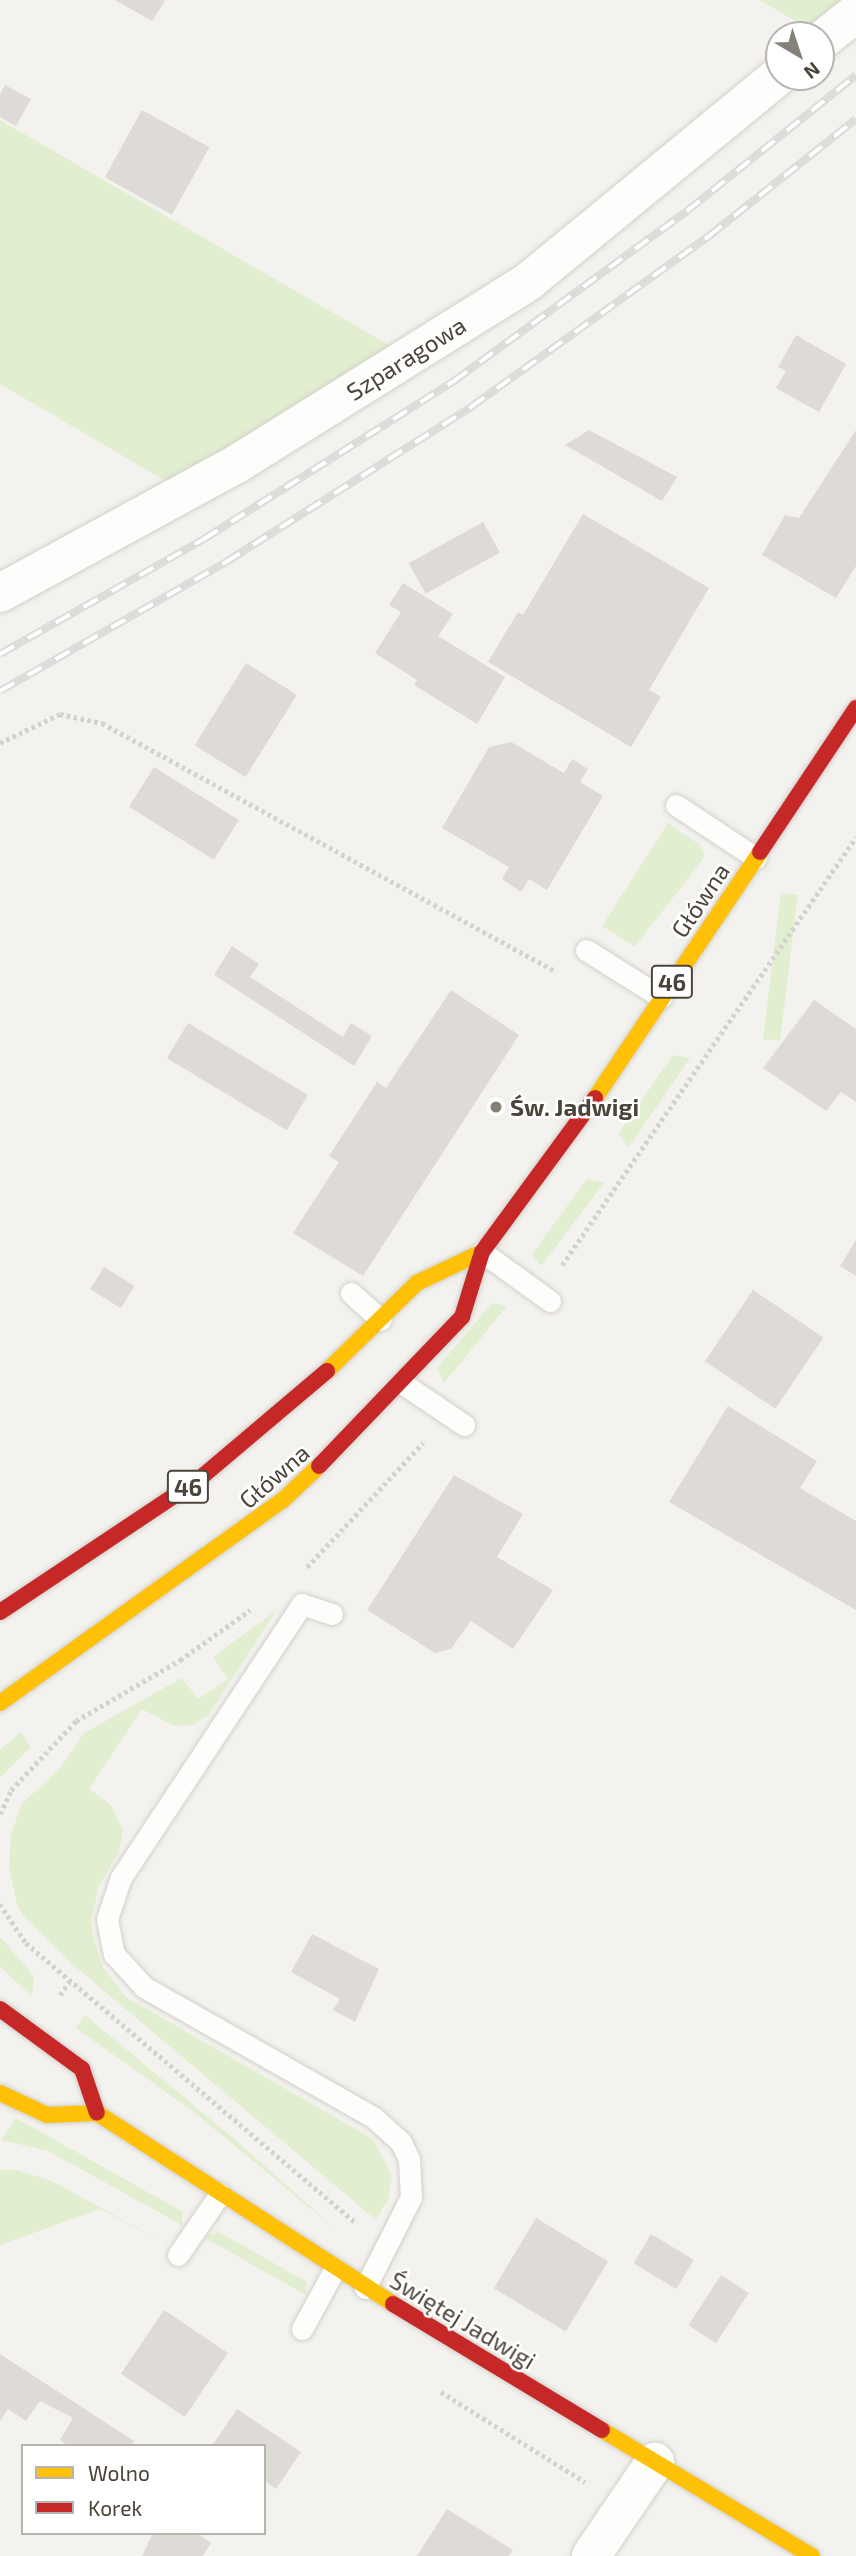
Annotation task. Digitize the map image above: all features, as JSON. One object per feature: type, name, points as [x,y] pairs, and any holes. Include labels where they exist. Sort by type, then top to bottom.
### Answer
[{"type":"main road","name":"Główna","points":[[0,1703],[283,1500],[402,1382],[461,1317],[482,1252],[559,1151],[856,708]]},
{"type":"main road","name":"Główna","points":[[0,1612],[198,1480],[308,1390],[417,1283],[482,1252]]},
{"type":"main road","points":[[0,2009],[82,2069],[97,2113],[47,2115],[0,2093]]},
{"type":"main road","name":"Świętej Jadwigi","points":[[97,2113],[334,2270],[812,2556]]},
{"type":"street","points":[[835,30],[856,13]]},
{"type":"street","name":"Szparagowa","points":[[0,593],[234,465],[529,281],[765,87]]},
{"type":"street","points":[[591,2556],[655,2462]]},
{"type":"lane","points":[[676,805],[756,858]]},
{"type":"lane","points":[[586,950],[662,998]]},
{"type":"lane","points":[[482,1252],[550,1301]]},
{"type":"lane","points":[[351,1293],[381,1320]]},
{"type":"lane","points":[[402,1382],[464,1425]]},
{"type":"lane","points":[[332,1614],[302,1604],[121,1877],[107,1919],[114,1954],[144,1987],[373,2117],[401,2142],[412,2176],[411,2197],[365,2288]]},
{"type":"lane","points":[[178,2255],[220,2194]]},
{"type":"lane","points":[[302,2329],[334,2270]]},
{"type":"path","points":[[0,743],[60,714],[102,723],[558,972]]},
{"type":"path","points":[[0,1903],[13,1928],[43,1959],[364,2229]]},
{"type":"path","points":[[428,2384],[624,2507]]},
{"type":"green space","points":[[759,0],[853,0],[822,21],[796,21]]},
{"type":"green space","points":[[0,120],[399,351],[171,484],[0,384]]},
{"type":"green space","points":[[668,823],[699,844],[705,856],[635,947],[602,926]]},
{"type":"green space","points":[[781,893],[798,895],[780,1041],[763,1039]]},
{"type":"green space","points":[[673,1055],[690,1058],[629,1147],[618,1134]]},
{"type":"green space","points":[[587,1179],[604,1183],[541,1266],[532,1254]]},
{"type":"green space","points":[[492,1303],[507,1306],[444,1383],[437,1368]]},
{"type":"green space","points":[[277,1610],[208,1716],[193,1725],[174,1726],[142,1709],[89,1789],[110,1804],[123,1829],[119,1852],[99,1886],[91,1920],[93,1936],[102,1966],[126,1997],[373,2139],[392,2176],[388,2200],[376,2220],[72,1964],[25,1918],[17,1905],[9,1867],[11,1835],[21,1805],[60,1768],[84,1733],[182,1678],[198,1699],[228,1679],[213,1657]]},
{"type":"green space","points":[[21,1732],[31,1747],[0,1778],[0,1750]]},
{"type":"green space","points":[[0,1937],[34,1976],[32,1997],[0,1966]]},
{"type":"green space","points":[[85,2015],[239,2143],[340,2233],[194,2112],[76,2028]]},
{"type":"green space","points":[[16,2118],[183,2212],[182,2225],[48,2151],[1,2140]]},
{"type":"green space","points":[[0,2170],[17,2170],[52,2181],[170,2246],[100,2209],[0,2245]]},
{"type":"green space","points":[[219,2232],[307,2282],[306,2295],[203,2237]]},
{"type":"building","points":[[115,0],[163,0],[165,1],[152,21]]},
{"type":"building","points":[[5,85],[31,99],[16,126],[0,117],[0,94]]},
{"type":"building","points":[[142,110],[209,147],[172,215],[105,177]]},
{"type":"building","points":[[796,335],[846,364],[819,412],[776,388],[786,371],[778,367]]},
{"type":"building","points":[[589,430],[677,477],[662,501],[565,445]]},
{"type":"building","points":[[856,430],[856,566],[836,598],[762,555],[785,515],[799,518]]},
{"type":"building","points":[[583,514],[709,588],[649,690],[661,697],[631,747],[488,662],[518,612],[523,615]]},
{"type":"building","points":[[483,522],[500,553],[426,594],[409,563]]},
{"type":"building","points":[[403,583],[453,614],[438,636],[505,677],[477,724],[414,685],[417,680],[375,653],[401,612],[389,605]]},
{"type":"building","points":[[246,663],[297,695],[245,777],[195,745]]},
{"type":"building","points":[[511,742],[564,773],[572,759],[588,769],[580,782],[603,796],[547,890],[529,879],[521,892],[502,879],[509,867],[442,828],[489,747]]},
{"type":"building","points":[[154,767],[239,820],[214,860],[129,807]]},
{"type":"building","points":[[232,946],[259,964],[250,977],[343,1037],[351,1023],[372,1036],[354,1066],[214,975]]},
{"type":"building","points":[[451,990],[519,1035],[363,1276],[293,1233],[339,1162],[329,1156],[377,1082],[386,1088]]},
{"type":"building","points":[[814,1000],[856,1029],[856,1102],[841,1092],[826,1111],[763,1068]]},
{"type":"building","points":[[188,1023],[308,1095],[287,1130],[167,1058]]},
{"type":"building","points":[[856,1240],[856,1276],[840,1266]]},
{"type":"building","points":[[104,1267],[135,1286],[121,1308],[90,1289]]},
{"type":"building","points":[[753,1290],[823,1338],[775,1409],[705,1361]]},
{"type":"building","points":[[728,1406],[817,1461],[800,1488],[856,1521],[856,1610],[669,1502]]},
{"type":"building","points":[[454,1475],[523,1514],[497,1557],[553,1590],[513,1649],[471,1621],[451,1649],[435,1653],[367,1610]]},
{"type":"building","points":[[312,1934],[379,1969],[355,2022],[333,2010],[340,1999],[291,1972]]},
{"type":"building","points":[[536,2218],[608,2261],[566,2332],[494,2288]]},
{"type":"building","points":[[651,2234],[694,2260],[676,2289],[633,2263]]},
{"type":"building","points":[[721,2275],[749,2293],[716,2343],[688,2325]]},
{"type":"building","points":[[164,2310],[228,2353],[185,2417],[121,2374]]},
{"type":"building","points":[[0,2354],[134,2441],[132,2444],[66,2444],[60,2440],[73,2418],[40,2401],[26,2421],[8,2409],[0,2421]]},
{"type":"building","points":[[237,2409],[301,2452],[276,2489],[266,2482],[266,2444],[213,2444]]},
{"type":"building","points":[[447,2509],[513,2550],[509,2556],[417,2556]]},
{"type":"building","points":[[152,2535],[200,2535],[211,2543],[203,2556],[142,2556]]},
{"type":"railway","points":[[0,654],[204,539],[454,381],[687,211],[856,75]]},
{"type":"railway","points":[[0,691],[226,562],[471,407],[709,236],[856,119]]},
{"type":"traffic: slow","points":[[595,1098],[760,852]]},
{"type":"traffic: slow","points":[[327,1371],[417,1283],[482,1252]]},
{"type":"traffic: slow","points":[[0,1703],[283,1500],[319,1466]]},
{"type":"traffic: slow","points":[[0,2093],[47,2115],[97,2113],[393,2304]]},
{"type":"traffic: slow","points":[[602,2430],[812,2556]]},
{"type":"traffic: jam","points":[[760,852],[856,708]]},
{"type":"traffic: jam","points":[[319,1466],[462,1317],[482,1252],[595,1098]]},
{"type":"traffic: jam","points":[[0,1612],[198,1480],[327,1371]]},
{"type":"traffic: jam","points":[[0,2009],[82,2069],[97,2113]]},
{"type":"traffic: jam","points":[[393,2304],[602,2430]]},
{"type":"place","name":"Św. Jadwigi","points":[[496,1107]]}]
